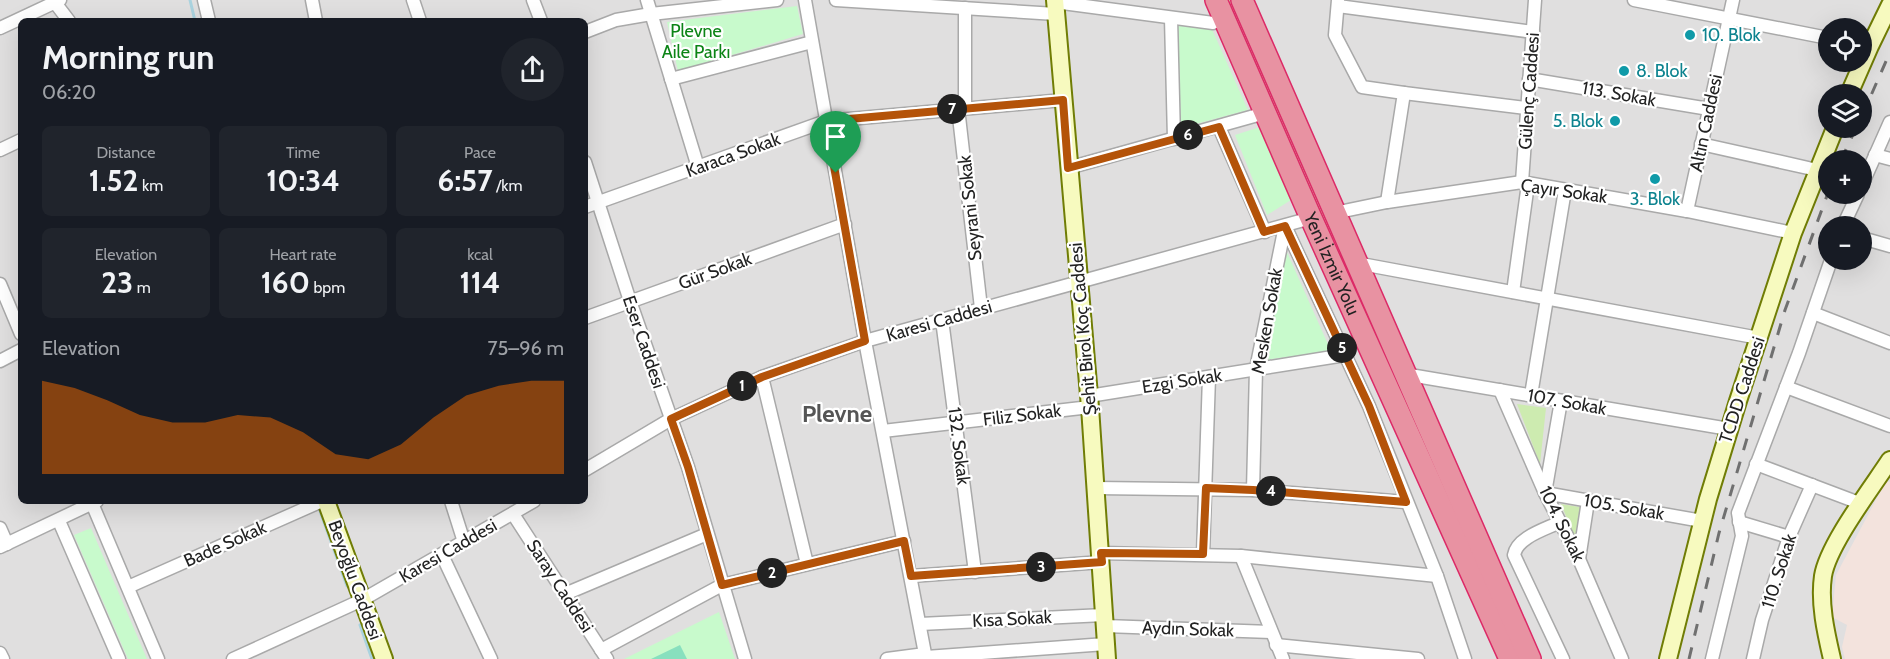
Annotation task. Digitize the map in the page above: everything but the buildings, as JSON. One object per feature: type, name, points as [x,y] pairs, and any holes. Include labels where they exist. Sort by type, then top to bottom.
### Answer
[{"type":"highway","name":"Yeni İzmir Yolu","points":[[1216,0],[1311,218],[1510,659]]},
{"type":"highway","name":"Yeni İzmir Yolu","points":[[1242,0],[1530,659]]},
{"type":"main road","name":"Şehit Birol Koç Caddesi","points":[[1055,5],[1090,401],[1107,652]]},
{"type":"main road","points":[[1872,35],[1890,5]]},
{"type":"main road","name":"TCDD Caddesi","points":[[1668,659],[1702,521],[1729,429],[1792,233],[1831,138]]},
{"type":"main road","points":[[1832,659],[1823,606],[1823,576],[1835,545],[1890,460]]},
{"type":"main road","name":"Beyoğlu Caddesi","points":[[325,504],[384,659]]},
{"type":"street","points":[[204,0],[208,18]]},
{"type":"street","points":[[312,0],[315,18]]},
{"type":"street","points":[[413,0],[419,18]]},
{"type":"street","points":[[533,0],[540,18]]},
{"type":"street","points":[[647,0],[698,167]]},
{"type":"street","points":[[588,31],[616,20],[651,14],[777,0]]},
{"type":"street","points":[[805,0],[865,341],[926,656]]},
{"type":"street","points":[[836,0],[941,3],[965,8],[1055,5],[1213,23]]},
{"type":"street","name":"Gülenç Caddesi","points":[[1513,292],[1525,183],[1527,108],[1535,0]]},
{"type":"street","points":[[1634,0],[1818,36]]},
{"type":"street","name":"Altın Caddesi","points":[[1687,211],[1733,0]]},
{"type":"street","points":[[21,18],[56,1],[67,18]]},
{"type":"street","points":[[1527,108],[1362,87],[1335,35],[1338,3],[1533,32]]},
{"type":"street","name":"Seyrani Sokak","points":[[965,8],[962,108],[981,309]]},
{"type":"street","points":[[1171,18],[1174,139]]},
{"type":"street","points":[[0,28],[18,19]]},
{"type":"street","points":[[671,79],[812,42]]},
{"type":"street","name":"113. Sokak","points":[[1529,79],[1709,109]]},
{"type":"street","points":[[1387,202],[1404,93]]},
{"type":"street","name":"Karaca Sokak","points":[[591,205],[826,121],[1063,100]]},
{"type":"street","points":[[1068,168],[1265,113]]},
{"type":"street","points":[[1872,162],[1890,122]]},
{"type":"street","points":[[1219,127],[1264,232]]},
{"type":"street","points":[[0,150],[18,141]]},
{"type":"street","points":[[1701,144],[1817,170]]},
{"type":"street","points":[[1875,155],[1890,159]]},
{"type":"street","name":"Çayır Sokak","points":[[1334,213],[1387,202],[1525,183],[1687,211],[1792,233]]},
{"type":"street","name":"Eser Caddesi","points":[[588,184],[591,205],[630,301],[688,467],[745,659]]},
{"type":"street","points":[[1531,395],[1565,190]]},
{"type":"street","name":"Karesi Caddesi","points":[[588,468],[671,419],[762,377],[865,341],[1311,218]]},
{"type":"street","name":"Gür Sokak","points":[[588,317],[845,224]]},
{"type":"street","points":[[1285,226],[1369,406],[1437,576],[1465,659]]},
{"type":"street","name":"Mesken Sokak","points":[[1253,490],[1256,369],[1285,226]]},
{"type":"street","points":[[1872,241],[1890,246]]},
{"type":"street","points":[[1356,264],[1759,338]]},
{"type":"street","points":[[1713,659],[1742,536],[1738,513],[1828,270]]},
{"type":"street","points":[[0,284],[18,327]]},
{"type":"street","points":[[1813,313],[1890,343]]},
{"type":"street","name":"132. Sokak","points":[[942,320],[975,572]]},
{"type":"street","points":[[0,361],[18,352]]},
{"type":"street","name":"Ezgi Sokak","points":[[1090,401],[1209,377],[1345,355]]},
{"type":"street","name":"107. Sokak","points":[[1404,374],[1729,429]]},
{"type":"street","points":[[762,377],[807,564]]},
{"type":"street","points":[[1203,554],[1209,377]]},
{"type":"street","points":[[1786,387],[1890,426]]},
{"type":"street","name":"104. Sokak","points":[[1500,390],[1545,493],[1579,559],[1622,659]]},
{"type":"street","name":"Filiz Sokak","points":[[883,431],[1090,401]]},
{"type":"street","points":[[1545,493],[1561,401]]},
{"type":"street","points":[[1756,464],[1862,504]]},
{"type":"street","name":"110. Sokak","points":[[1753,659],[1762,620],[1789,537],[1812,485]]},
{"type":"street","points":[[1096,488],[1253,490],[1406,502]]},
{"type":"street","name":"105. Sokak","points":[[1545,493],[1702,521]]},
{"type":"street","points":[[1579,559],[1588,501]]},
{"type":"street","points":[[0,528],[4,546],[89,504]]},
{"type":"street","points":[[94,504],[158,659]]},
{"type":"street","name":"Bade Sokak","points":[[128,588],[317,504]]},
{"type":"street","points":[[452,504],[464,542]]},
{"type":"street","name":"Karesi Caddesi","points":[[233,659],[362,600],[529,504]]},
{"type":"street","name":"Saray Caddesi","points":[[513,514],[604,655]]},
{"type":"street","points":[[59,520],[119,659]]},
{"type":"street","points":[[1560,522],[1521,541],[1515,548],[1514,555],[1563,659]]},
{"type":"street","points":[[1739,522],[1789,537]]},
{"type":"street","points":[[565,594],[707,534]]},
{"type":"street","points":[[604,655],[722,585],[904,541]]},
{"type":"street","points":[[911,576],[975,572],[1101,558],[1203,554],[1437,576]]},
{"type":"street","points":[[442,555],[491,659]]},
{"type":"street","points":[[1241,556],[1283,659]]},
{"type":"street","name":"Aydın Sokak","points":[[1104,621],[1271,632]]},
{"type":"street","name":"Kısa Sokak","points":[[920,624],[1104,621]]},
{"type":"street","points":[[1276,645],[1418,659]]},
{"type":"street","points":[[886,659],[1107,652]]},
{"type":"street","points":[[0,653],[3,659]]},
{"type":"shaded area","points":[[0,0],[1890,0],[1890,659],[0,659]]},
{"type":"shaded area","points":[[1886,481],[1890,482],[1890,659],[1845,659],[1842,647],[1847,625],[1832,617],[1836,575]]},
{"type":"green space","points":[[1223,0],[1230,0],[1451,499],[1516,659]]},
{"type":"green space","name":"Plevne Aile Parkı","points":[[797,6],[803,34],[678,71],[667,22]]},
{"type":"green space","points":[[1178,26],[1211,27],[1248,110],[1181,128]]},
{"type":"green space","points":[[1260,127],[1291,200],[1267,215],[1235,135]]},
{"type":"green space","points":[[1286,250],[1331,351],[1265,360]]},
{"type":"green space","points":[[1517,404],[1546,408],[1540,464]]},
{"type":"green space","points":[[1561,504],[1580,507],[1575,538]]},
{"type":"green space","points":[[91,528],[147,659],[128,659],[74,535]]},
{"type":"green space","points":[[719,612],[735,659],[624,659]]},
{"type":"green space","points":[[680,645],[687,659],[651,659]]},
{"type":"waterway","points":[[190,0],[194,18]]},
{"type":"waterway","points":[[320,511],[347,586]]},
{"type":"waterway","points":[[360,625],[372,659]]},
{"type":"railway","points":[[1872,93],[1890,52]]},
{"type":"railway","points":[[1846,150],[1851,138]]},
{"type":"railway","points":[[1689,659],[1719,533],[1785,310],[1824,204]]},
{"type":"place","name":"10. Blok","points":[[1690,35]]},
{"type":"place","name":"8. Blok","points":[[1624,71]]},
{"type":"place","name":"5. Blok","points":[[1615,121]]},
{"type":"place","name":"3. Blok","points":[[1655,179]]},
{"type":"district","name":"Plevne","points":[[837,413]]},
{"type":"route","points":[[1063,100],[1068,168],[1219,127],[1264,232],[1285,226],[1369,406],[1406,502],[1206,488],[1203,554],[1101,553],[1102,562],[911,576],[904,541],[722,585],[688,467],[671,419],[762,377],[865,341],[836,173],[826,121],[1063,100]]}]
